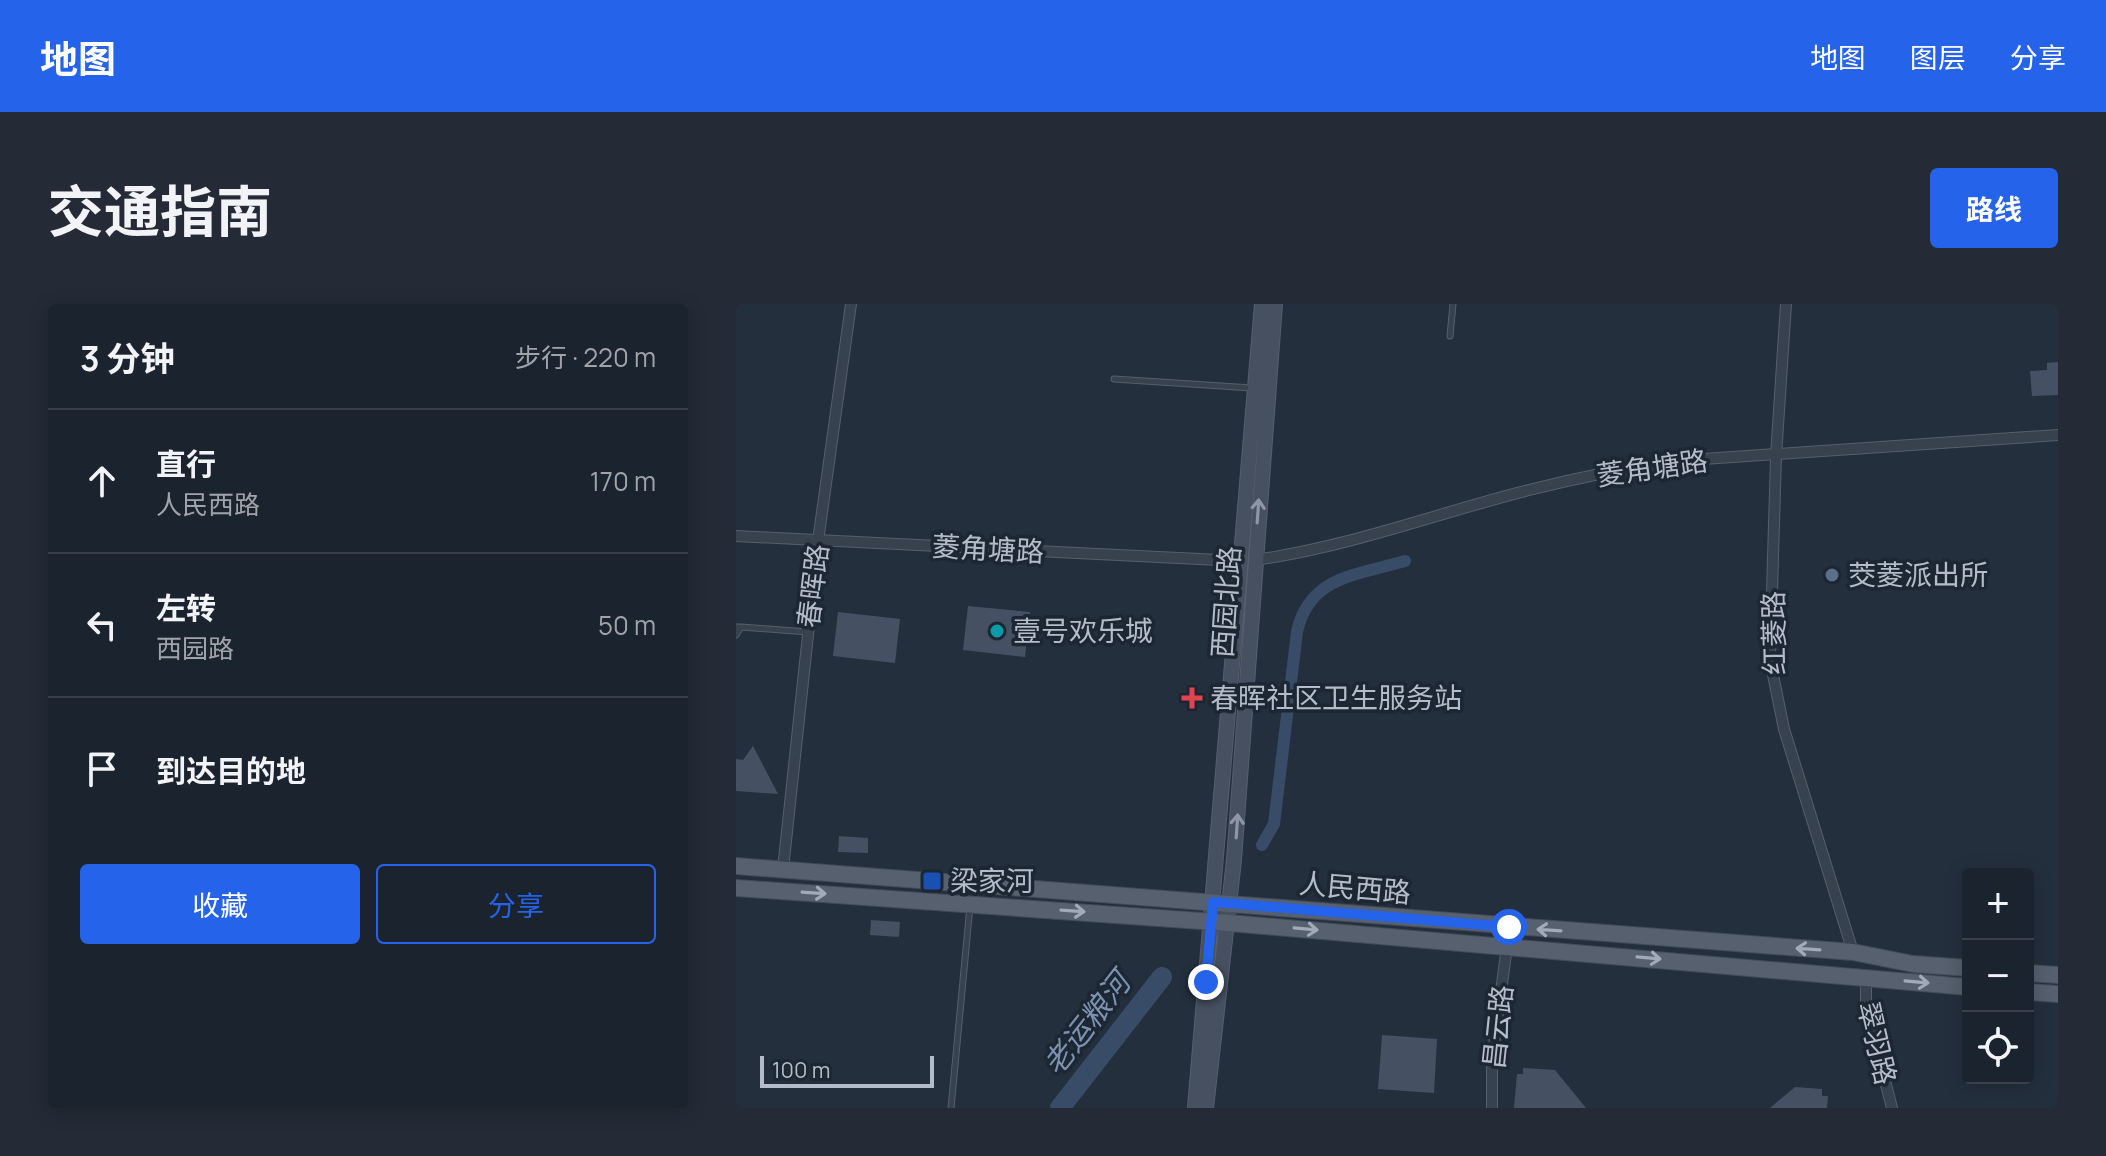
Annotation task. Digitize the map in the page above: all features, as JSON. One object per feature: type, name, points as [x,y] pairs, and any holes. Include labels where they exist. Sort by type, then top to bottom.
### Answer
[{"type":"main road","name":"西园北路","points":[[1248,561],[1253,388],[1262,304]]},
{"type":"main road","name":"西园北路","points":[[1220,922],[1248,561],[1275,304]]},
{"type":"main road","name":"人民西路","points":[[736,866],[1853,952],[1913,964],[1962,968]]},
{"type":"main road","name":"人民西路","points":[[736,888],[1220,922],[1962,986]]},
{"type":"main road","points":[[1195,1108],[1220,922]]},
{"type":"main road","points":[[1206,1108],[1220,922]]},
{"type":"main road","points":[[2034,973],[2058,975]]},
{"type":"main road","points":[[2034,992],[2058,994]]},
{"type":"street","name":"春晖路","points":[[783,869],[818,541],[851,304]]},
{"type":"street","name":"红菱路","points":[[1786,304],[1776,456],[1772,672],[1784,729],[1853,952]]},
{"type":"street","name":"菱角塘路","points":[[736,536],[1248,561],[1305,553],[1529,490],[1622,469],[1674,461],[2058,435]]},
{"type":"street","name":"昌云路","points":[[1492,1108],[1492,1060],[1507,946]]},
{"type":"street","name":"翠羽路","points":[[1866,978],[1866,1007],[1892,1108]]},
{"type":"lane","points":[[1450,336],[1453,304]]},
{"type":"lane","points":[[1114,379],[1253,388]]},
{"type":"lane","points":[[736,635],[738,627],[808,632]]},
{"type":"lane","points":[[951,1108],[970,904]]},
{"type":"building","points":[[2058,362],[2058,395],[2032,396],[2030,371],[2047,370],[2047,363]]},
{"type":"building","name":"壹号欢乐城","points":[[968,606],[1030,612],[1025,657],[963,650]]},
{"type":"building","points":[[838,612],[900,619],[895,663],[833,656]]},
{"type":"building","points":[[753,746],[778,794],[736,791],[736,759],[743,760]]},
{"type":"building","points":[[839,836],[868,838],[868,853],[838,852]]},
{"type":"building","points":[[871,920],[900,922],[899,937],[870,935]]},
{"type":"building","points":[[1382,1035],[1437,1039],[1434,1093],[1378,1089]]},
{"type":"building","points":[[1523,1068],[1555,1070],[1586,1108],[1514,1108],[1517,1074],[1523,1074]]},
{"type":"building","points":[[1795,1087],[1822,1089],[1822,1096],[1828,1096],[1827,1108],[1770,1108]]},
{"type":"waterway","name":"老运粮河","points":[[1262,845],[1274,824],[1297,632],[1303,613],[1312,599],[1338,581],[1405,561]]},
{"type":"waterway","name":"老运粮河","points":[[1060,1108],[1162,977]]},
{"type":"place","name":"茭菱派出所","points":[[1832,575]]},
{"type":"place","name":"壹号欢乐城","points":[[997,631]]},
{"type":"place","name":"春晖社区卫生服务站","points":[[1192,698]]},
{"type":"place","name":"梁家河","points":[[932,881]]},
{"type":"route","points":[[1206,982],[1213,902],[1509,927]]}]
